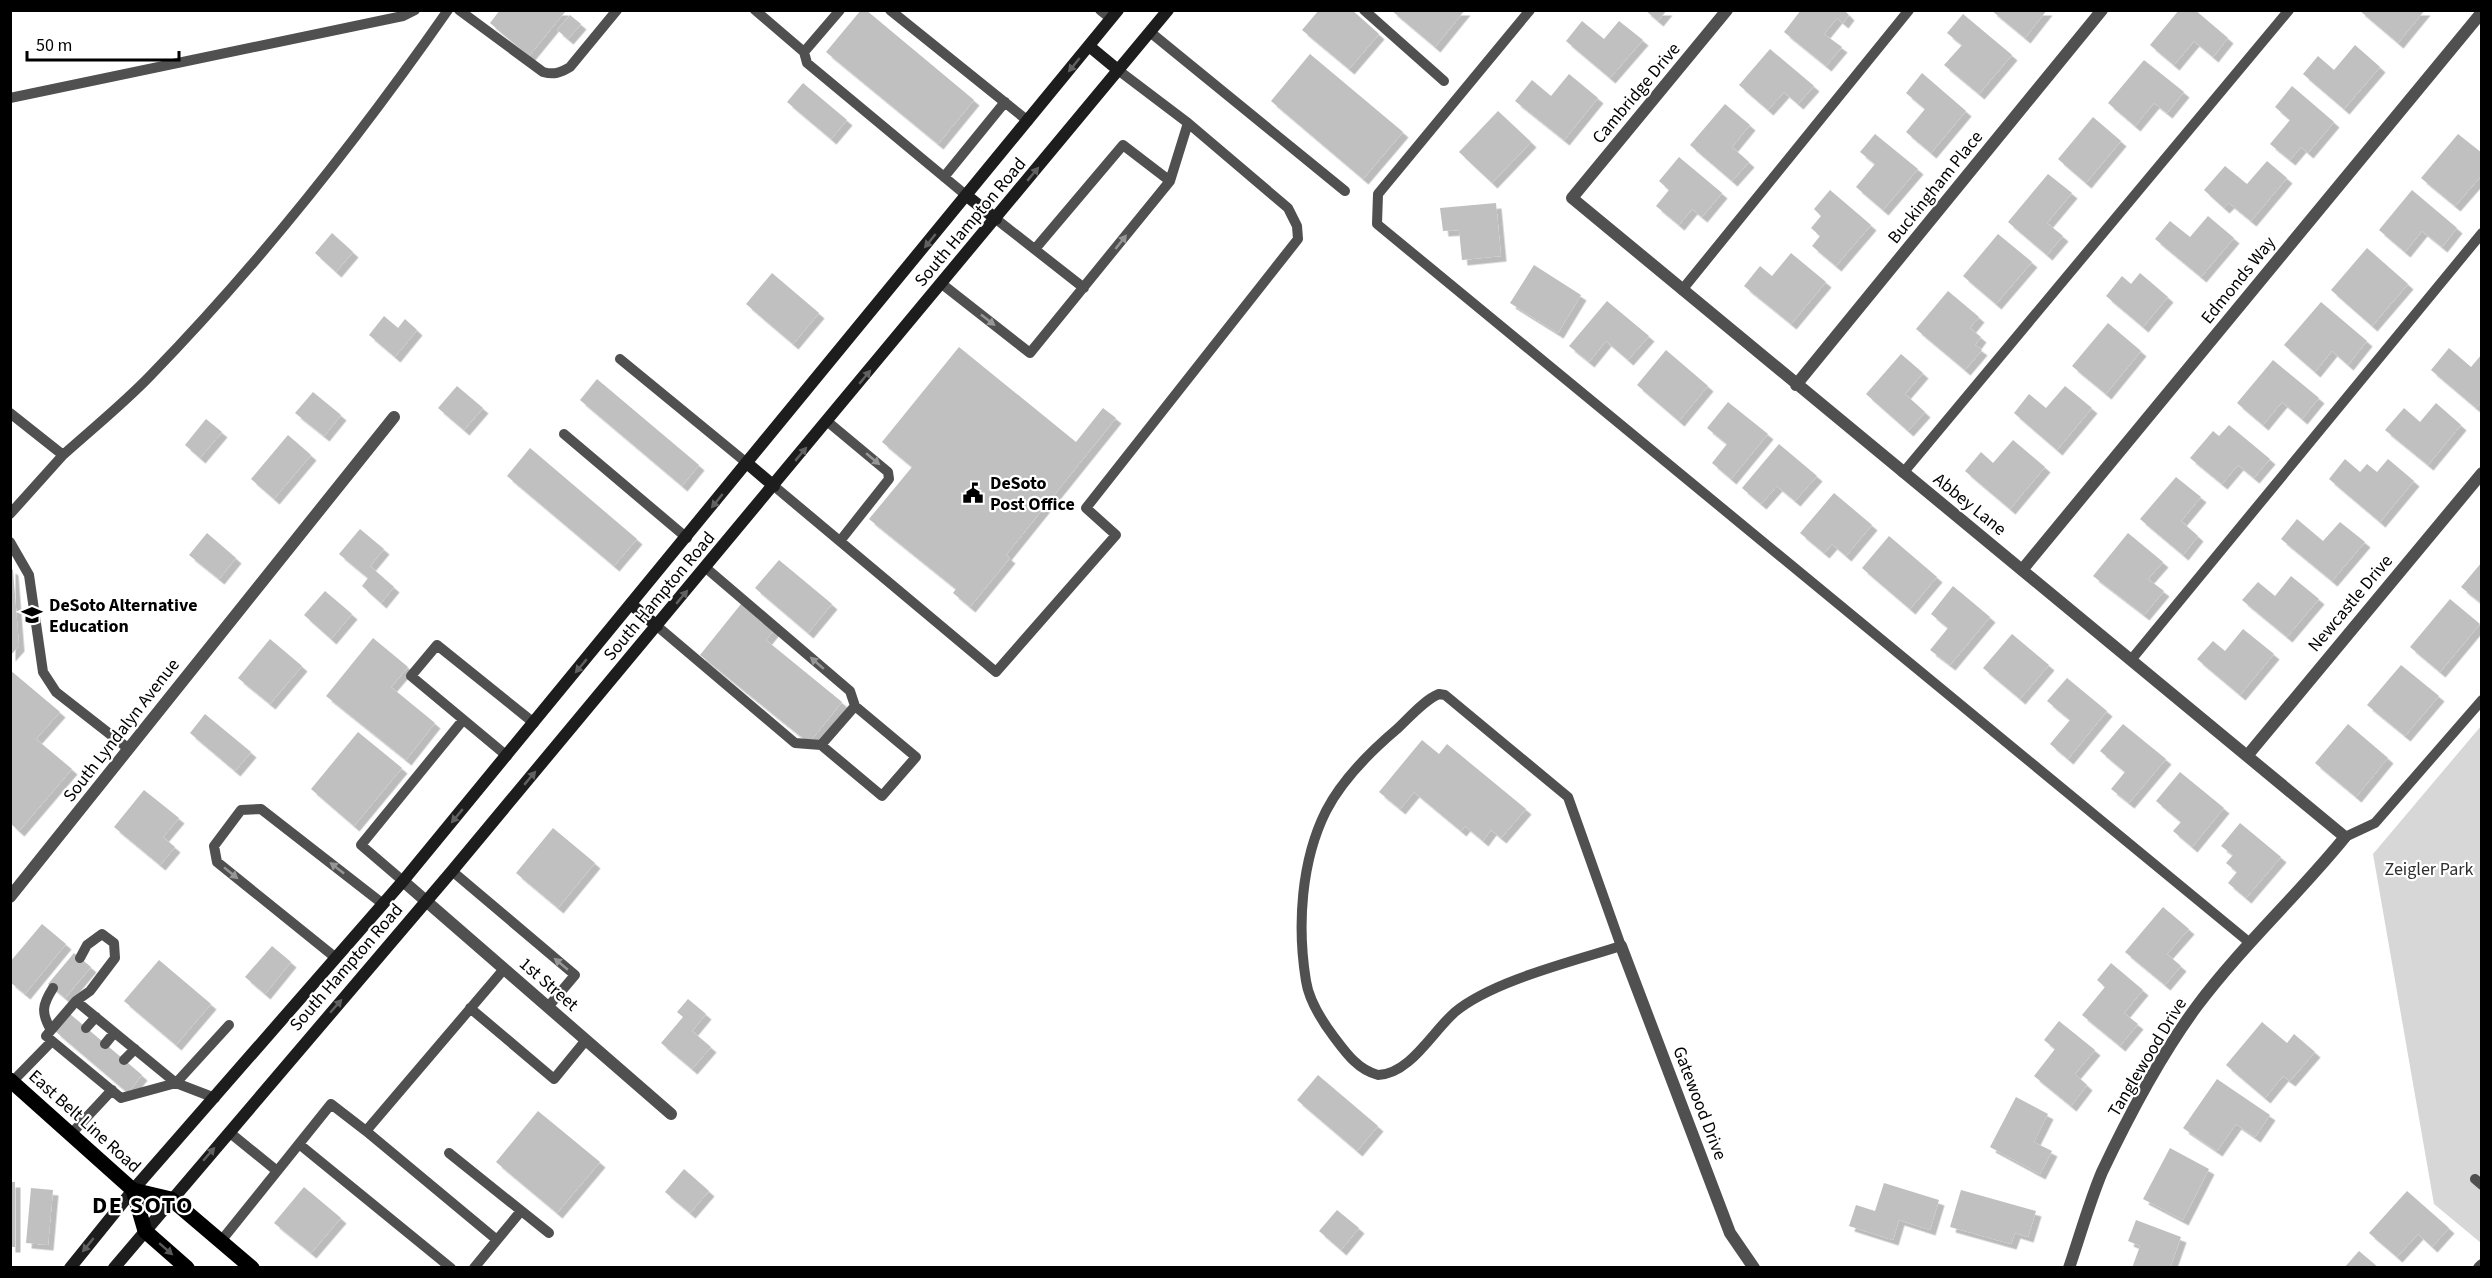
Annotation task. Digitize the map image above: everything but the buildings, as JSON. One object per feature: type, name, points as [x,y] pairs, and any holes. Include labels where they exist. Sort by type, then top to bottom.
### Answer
[{"type":"main road","name":"South Hampton Road","points":[[114,1268],[171,1198],[426,902],[706,568],[1168,10]]},
{"type":"main road","name":"South Hampton Road","points":[[70,1268],[133,1191],[403,881],[748,464],[1114,15]]},
{"type":"main road","points":[[1089,46],[1118,70]]},
{"type":"main road","points":[[967,196],[996,219]]},
{"type":"main road","points":[[748,464],[774,486]]},
{"type":"main road","points":[[632,604],[657,626]]},
{"type":"main road","name":"East Belt Line Road","points":[[11,1081],[133,1191]]},
{"type":"main road","points":[[187,1268],[145,1230],[133,1191],[171,1198],[252,1268]]},
{"type":"street","name":"Cambridge Drive","points":[[1572,198],[1726,10]]},
{"type":"street","name":"Buckingham Place","points":[[1796,385],[2103,10]]},
{"type":"street","name":"Edmonds Way","points":[[2022,570],[2481,12]]},
{"type":"street","name":"Abbey Lane","points":[[1572,198],[2345,837]]},
{"type":"street","name":"South Lyndalyn Avenue","points":[[10,897],[394,417]]},
{"type":"street","name":"Newcastle Drive","points":[[2247,756],[2481,473]]},
{"type":"street","name":"Tanglewood Drive","points":[[2069,1268],[2102,1174],[2151,1077],[2197,1006],[2250,943],[2308,883],[2345,837]]},
{"type":"street","name":"1st Street","points":[[403,881],[671,1114]]},
{"type":"street","name":"Gatewood Drive","points":[[1621,946],[1730,1233],[1754,1268]]},
{"type":"lane","points":[[10,98],[403,16],[415,10]]},
{"type":"lane","points":[[10,514],[63,455],[150,377],[270,244],[394,88],[448,10]]},
{"type":"lane","points":[[459,10],[533,65],[551,74],[561,73],[570,67],[617,10]]},
{"type":"lane","points":[[755,10],[804,52],[807,63],[967,196]]},
{"type":"lane","points":[[804,52],[840,10]]},
{"type":"lane","points":[[890,10],[1028,121]]},
{"type":"lane","points":[[1100,10],[1114,15]]},
{"type":"lane","points":[[1364,10],[1444,81]]},
{"type":"lane","points":[[1530,10],[1378,194],[1377,224],[2250,943]]},
{"type":"lane","points":[[1682,290],[1909,10]]},
{"type":"lane","points":[[1903,473],[2289,10]]},
{"type":"lane","points":[[1150,32],[1345,191]]},
{"type":"lane","points":[[774,486],[996,672],[1116,535],[1086,508],[1298,239],[1294,217],[1288,208],[1188,123],[1118,70]]},
{"type":"lane","points":[[944,177],[1005,102]]},
{"type":"lane","points":[[942,284],[1029,353],[1170,181],[1188,123]]},
{"type":"lane","points":[[1035,249],[1123,145],[1170,181]]},
{"type":"lane","points":[[996,219],[1084,288]]},
{"type":"lane","points":[[2130,660],[2481,233]]},
{"type":"lane","points":[[620,359],[748,464]]},
{"type":"lane","points":[[10,413],[63,455]]},
{"type":"lane","points":[[828,422],[888,472],[889,479],[840,541]]},
{"type":"lane","points":[[564,434],[687,538]]},
{"type":"lane","points":[[10,542],[29,575],[43,672],[48,682],[56,692],[129,749]]},
{"type":"lane","points":[[657,626],[795,743],[821,745],[882,795],[916,757],[855,706],[849,691],[706,568]]},
{"type":"lane","points":[[507,756],[411,676],[437,645],[534,723]]},
{"type":"lane","points":[[1445,695],[1568,797],[1621,946],[1508,983],[1456,1011],[1407,1064],[1384,1074],[1370,1073],[1349,1057],[1320,1018],[1306,982],[1302,920],[1304,892],[1309,859],[1319,827],[1344,784],[1385,739],[1435,696],[1445,695]]},
{"type":"lane","points":[[2345,837],[2375,823],[2481,700]]},
{"type":"lane","points":[[821,745],[855,706]]},
{"type":"lane","points":[[403,881],[362,845],[463,720]]},
{"type":"lane","points":[[336,958],[217,862],[214,846],[242,810],[261,808],[383,904]]},
{"type":"lane","points":[[452,871],[575,975],[548,1007]]},
{"type":"lane","points":[[11,1081],[51,1036],[76,1001],[90,991],[115,958],[114,943],[102,934],[97,936],[80,958]]},
{"type":"lane","points":[[366,1131],[504,969]]},
{"type":"lane","points":[[53,988],[44,1001],[42,1013],[51,1036],[87,1064],[121,1098],[176,1083],[229,1025]]},
{"type":"lane","points":[[76,1001],[176,1083],[215,1098]]},
{"type":"lane","points":[[470,1008],[554,1079],[586,1040]]},
{"type":"lane","points":[[86,1028],[96,1017]]},
{"type":"lane","points":[[105,1044],[114,1033]]},
{"type":"lane","points":[[124,1060],[135,1049]]},
{"type":"lane","points":[[70,1134],[108,1084]]},
{"type":"lane","points":[[221,1241],[331,1104],[497,1240]]},
{"type":"lane","points":[[228,1132],[277,1171]]},
{"type":"lane","points":[[298,1144],[451,1268]]},
{"type":"lane","points":[[449,1153],[549,1233]]},
{"type":"lane","points":[[474,1268],[521,1211]]},
{"type":"green space","name":"Zeigler Park","points":[[2481,726],[2481,1243],[2434,1204],[2373,854]]},
{"type":"place","name":"DeSoto Post Office","points":[[973,493]]},
{"type":"place","name":"DeSoto Alternative Education","points":[[32,615]]},
{"type":"district","name":"DE SOTO","points":[[143,1205]]}]
